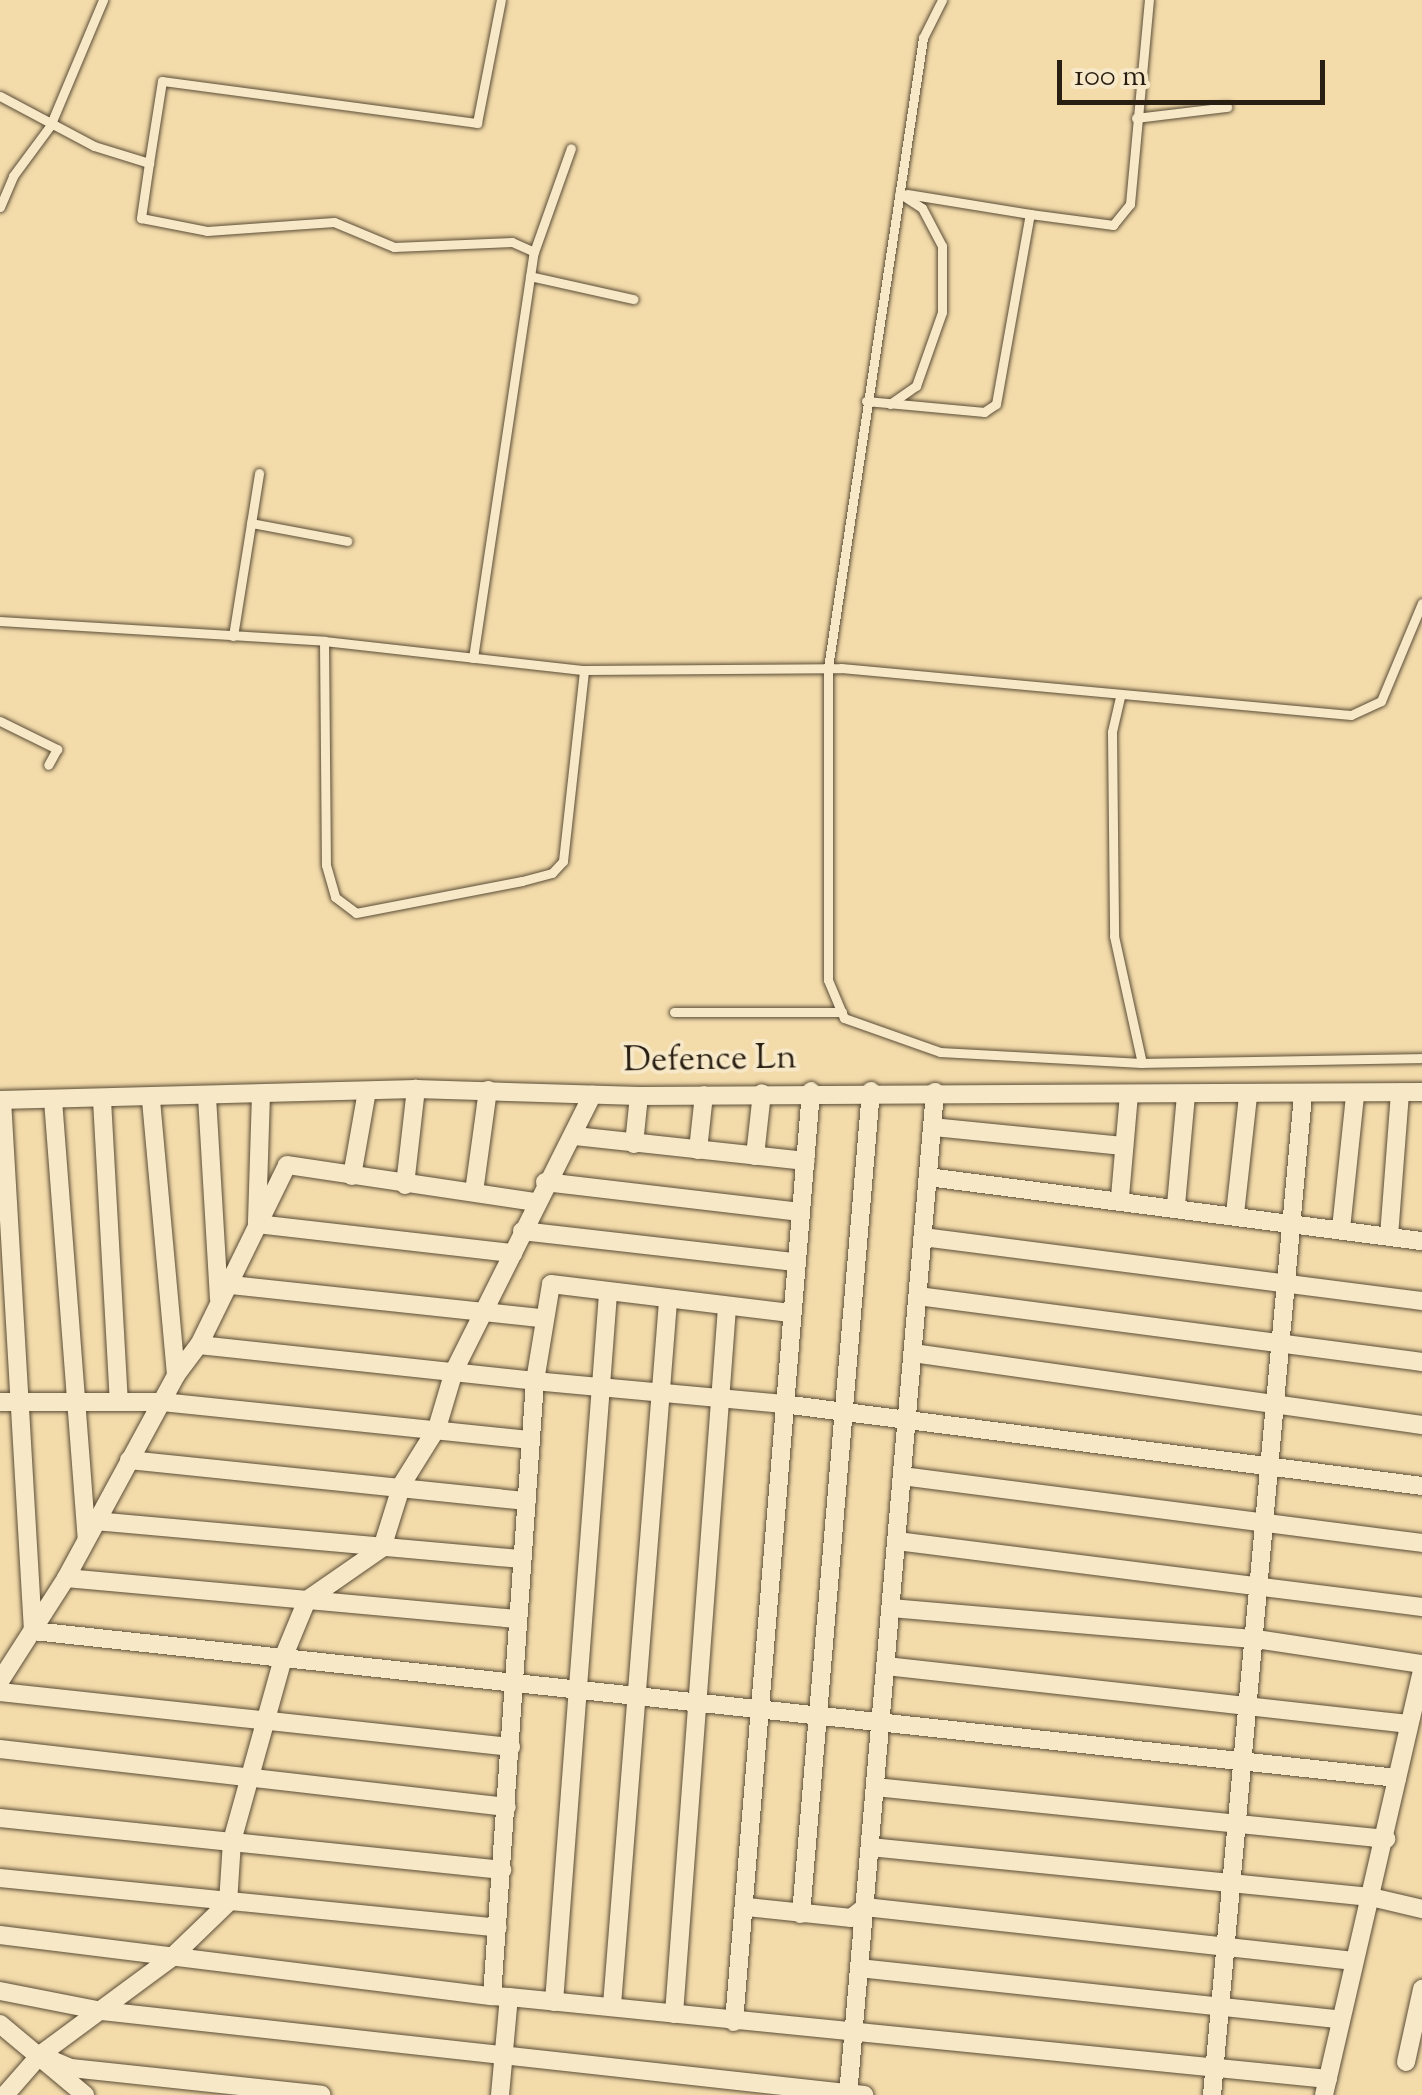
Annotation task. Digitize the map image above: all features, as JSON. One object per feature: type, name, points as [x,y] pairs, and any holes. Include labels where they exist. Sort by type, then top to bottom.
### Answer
[{"type":"street","name":"Defence Ln","points":[[1,1100],[151,1100],[416,1089],[639,1096],[810,1091],[1186,1096],[1422,1092]]},
{"type":"street","points":[[404,1185],[416,1089]]},
{"type":"street","points":[[474,1192],[488,1090]]},
{"type":"street","points":[[352,1176],[366,1091]]},
{"type":"street","points":[[734,2022],[748,1908],[782,1404],[810,1091]]},
{"type":"street","points":[[802,1914],[871,1092]]},
{"type":"street","points":[[0,1991],[102,2011],[854,2094],[854,2032],[936,1092]]},
{"type":"street","points":[[1389,1236],[1400,1092]]},
{"type":"street","points":[[257,1224],[261,1094]]},
{"type":"street","points":[[698,1150],[704,1094]]},
{"type":"street","points":[[755,1156],[762,1094]]},
{"type":"street","points":[[5,2095],[40,2055],[172,1958],[228,1903],[232,1840],[270,1720],[283,1658],[308,1600],[382,1548],[402,1484],[437,1428],[454,1371],[545,1182],[576,1136],[592,1095]]},
{"type":"street","points":[[1120,1197],[1129,1095]]},
{"type":"street","points":[[1341,1229],[1355,1095]]},
{"type":"street","points":[[634,1144],[639,1096]]},
{"type":"street","points":[[1176,1205],[1186,1096]]},
{"type":"street","points":[[1235,1214],[1248,1096]]},
{"type":"street","points":[[1212,2095],[1236,1888],[1288,1283],[1289,1221],[1303,1096]]},
{"type":"street","points":[[207,1097],[225,1292]]},
{"type":"street","points":[[1,1100],[33,1631]]},
{"type":"street","points":[[53,1100],[74,1400],[91,1530]]},
{"type":"street","points":[[102,1100],[119,1400]]},
{"type":"street","points":[[151,1100],[176,1375]]},
{"type":"street","points":[[932,1127],[1124,1146]]},
{"type":"street","points":[[576,1136],[806,1161]]},
{"type":"street","points":[[0,1681],[66,1578],[176,1375],[200,1346],[287,1164],[404,1185],[535,1202]]},
{"type":"street","points":[[928,1176],[1120,1197],[1422,1241]]},
{"type":"street","points":[[545,1182],[800,1212]]},
{"type":"street","points":[[257,1224],[512,1252]]},
{"type":"street","points":[[522,1231],[795,1262]]},
{"type":"street","points":[[923,1238],[1422,1301]]},
{"type":"street","points":[[500,2095],[505,2057],[496,1928],[530,1440],[542,1318],[551,1284],[668,1302],[792,1313]]},
{"type":"street","points":[[225,1292],[484,1310],[542,1318]]},
{"type":"street","points":[[554,2002],[597,1385],[608,1294]]},
{"type":"street","points":[[918,1296],[1283,1340],[1422,1362]]},
{"type":"street","points":[[612,2005],[668,1302]]},
{"type":"street","points":[[674,2014],[727,1306]]},
{"type":"street","points":[[200,1346],[782,1404],[846,1416],[1272,1464],[1422,1486]]},
{"type":"street","points":[[913,1353],[1277,1401],[1422,1426]]},
{"type":"street","points":[[0,1402],[162,1402],[530,1440]]},
{"type":"street","points":[[128,1460],[402,1484],[527,1500]]},
{"type":"street","points":[[902,1476],[1422,1542]]},
{"type":"street","points":[[91,1530],[522,1559]]},
{"type":"street","points":[[896,1540],[1422,1608]]},
{"type":"street","points":[[66,1578],[517,1619]]},
{"type":"street","points":[[0,1936],[734,2022],[1215,2070],[1326,2087],[1339,2019],[1386,1840],[1422,1667],[1256,1640],[891,1608]]},
{"type":"street","points":[[33,1631],[1397,1778]]},
{"type":"street","points":[[886,1666],[1410,1724]]},
{"type":"street","points":[[0,1692],[511,1747]]},
{"type":"street","points":[[0,1749],[507,1808]]},
{"type":"street","points":[[875,1787],[1386,1840]]},
{"type":"street","points":[[0,1818],[502,1870]]},
{"type":"street","points":[[870,1847],[1236,1888],[1371,1897],[1422,1909]]},
{"type":"street","points":[[0,1878],[496,1928]]},
{"type":"street","points":[[748,1908],[851,1918],[865,1907],[1230,1951],[1354,1961]]},
{"type":"street","points":[[860,1968],[1339,2019]]},
{"type":"street","points":[[1406,2062],[1422,1989]]},
{"type":"street","points":[[0,2024],[85,2095]]},
{"type":"street","points":[[40,2055],[71,2068],[322,2095]]},
{"type":"lane","points":[[0,206],[13,176],[50,126],[103,0]]},
{"type":"lane","points":[[502,0],[477,123],[162,81],[140,218],[206,231],[334,222],[394,247],[512,242],[534,252]]},
{"type":"lane","points":[[899,193],[1113,226],[1130,204],[1149,0]]},
{"type":"lane","points":[[842,1012],[828,980],[828,668],[923,38],[939,2]]},
{"type":"lane","points":[[0,96],[50,126],[149,163]]},
{"type":"lane","points":[[1136,118],[1227,107]]},
{"type":"lane","points":[[473,658],[534,252],[571,148]]},
{"type":"lane","points":[[890,404],[916,386],[942,312],[942,246],[922,208],[899,193]]},
{"type":"lane","points":[[866,402],[984,412],[996,404],[1030,214]]},
{"type":"lane","points":[[530,276],[633,299]]},
{"type":"lane","points":[[233,636],[259,474]]},
{"type":"lane","points":[[251,523],[347,541]]},
{"type":"lane","points":[[0,621],[324,641],[584,670],[828,668],[1351,715],[1381,701],[1422,603]]},
{"type":"lane","points":[[324,641],[326,865],[335,897],[356,914],[522,881],[552,873],[564,861],[584,670]]},
{"type":"lane","points":[[1120,696],[1112,732],[1114,936],[1142,1063]]},
{"type":"lane","points":[[0,721],[57,748],[48,766]]},
{"type":"lane","points":[[674,1012],[842,1012],[940,1052],[1142,1063],[1422,1058]]}]
